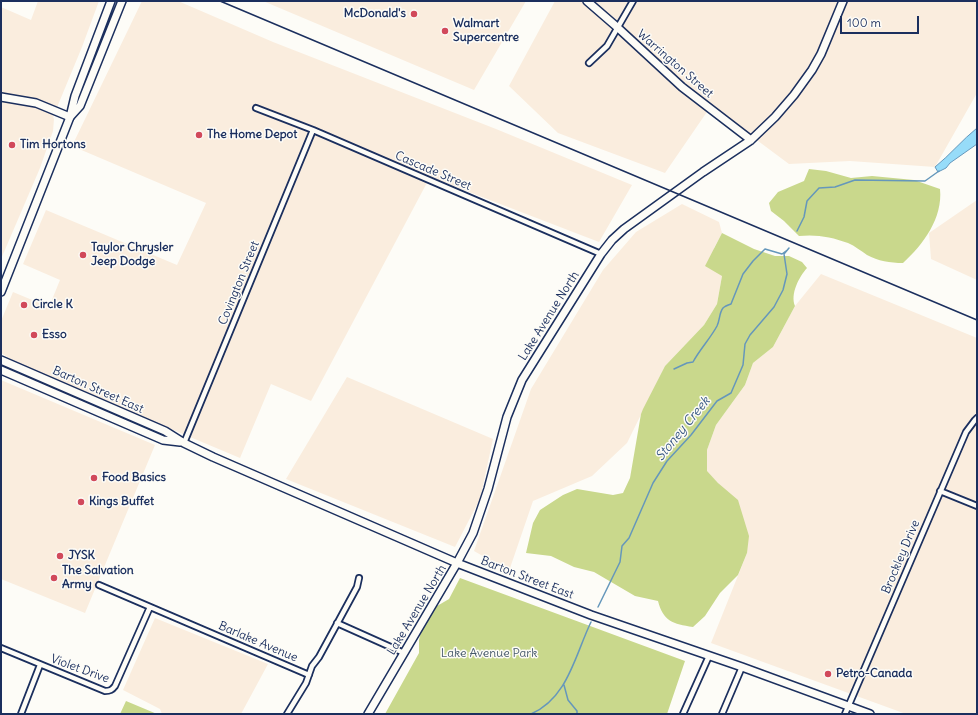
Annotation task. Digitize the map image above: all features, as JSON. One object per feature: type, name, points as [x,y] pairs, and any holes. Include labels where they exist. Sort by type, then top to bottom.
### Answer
[{"type":"main road","points":[[1,292],[70,118],[72,103],[111,1]]},
{"type":"main road","points":[[70,118],[80,106],[122,1]]},
{"type":"main road","name":"Warrington Street","points":[[586,1],[617,27],[682,87],[751,140]]},
{"type":"main road","name":"Lake Avenue North","points":[[368,714],[458,563],[476,525],[488,489],[507,417],[521,382],[601,254],[612,240],[624,229],[751,140],[775,117],[794,95],[812,70],[821,54],[843,1]]},
{"type":"main road","points":[[1,97],[36,103],[70,118]]},
{"type":"main road","name":"Barton Street East","points":[[1,360],[165,431],[184,443],[458,563],[591,615],[742,667],[870,714]]},
{"type":"main road","name":"Barton Street East","points":[[1,370],[163,440],[184,443]]},
{"type":"main road","points":[[44,388],[48,380]]},
{"type":"street","points":[[589,62],[607,46],[633,1]]},
{"type":"street","name":"Cascade Street","points":[[256,108],[313,130],[601,254]]},
{"type":"street","name":"Covington Street","points":[[184,443],[313,130]]},
{"type":"street","name":"Brockley Drive","points":[[845,714],[966,432],[977,418]]},
{"type":"street","points":[[940,491],[977,506]]},
{"type":"street","name":"Barlake Avenue","points":[[99,585],[309,675],[312,666],[319,657],[357,587],[359,578]]},
{"type":"street","name":"Violet Drive","points":[[1,648],[105,691],[112,690],[150,606]]},
{"type":"street","points":[[337,623],[404,653]]},
{"type":"street","points":[[683,714],[709,656]]},
{"type":"street","points":[[21,714],[40,665]]},
{"type":"street","points":[[722,714],[742,667]]},
{"type":"street","points":[[287,714],[301,692],[309,675]]},
{"type":"shaded area","points":[[38,1],[99,1],[53,117],[53,131],[40,168],[1,259],[1,7],[31,20]]},
{"type":"shaded area","points":[[142,1],[178,1],[273,42],[496,129],[632,185],[599,242],[430,177],[311,401],[271,384],[240,458],[26,368],[1,353],[1,321],[13,292],[49,307],[60,280],[23,264],[46,210],[177,265],[206,203],[72,146]]},
{"type":"shaded area","points":[[263,1],[526,1],[474,90]]},
{"type":"shaded area","points":[[555,1],[977,1],[977,93],[935,167],[850,161],[789,164],[711,106],[665,173],[558,133],[509,86]]},
{"type":"shaded area","points":[[977,200],[977,280],[931,259],[929,233]]},
{"type":"shaded area","points":[[682,204],[719,222],[722,233],[714,248],[722,276],[717,304],[704,325],[665,366],[627,443],[592,476],[533,501],[509,571],[474,551],[531,389],[603,270],[636,232]]},
{"type":"shaded area","points":[[821,274],[977,338],[977,714],[906,714],[711,643],[747,553],[718,483],[706,471],[707,450],[716,425],[745,385],[753,363],[773,347],[795,306]]},
{"type":"shaded area","points":[[347,377],[493,439],[480,499],[455,547],[286,479]]},
{"type":"shaded area","points":[[1,380],[155,445],[85,613],[1,579]]},
{"type":"shaded area","points":[[155,618],[268,664],[241,714],[162,714],[160,709],[123,690]]},
{"type":"green space","points":[[809,169],[826,171],[851,178],[872,176],[914,180],[940,189],[940,200],[935,220],[918,248],[903,263],[875,259],[851,244],[836,239],[824,236],[799,236],[771,211],[769,203],[778,192],[804,181]]},
{"type":"green space","points":[[722,233],[754,249],[775,256],[789,256],[802,262],[807,268],[801,276],[794,291],[795,306],[773,347],[753,363],[745,385],[716,425],[707,450],[707,471],[718,483],[738,500],[749,536],[747,553],[738,575],[720,593],[705,616],[693,627],[674,623],[663,613],[658,601],[635,596],[594,572],[574,567],[551,556],[526,553],[533,523],[540,510],[563,495],[577,489],[613,495],[623,493],[630,478],[643,409],[665,366],[704,325],[717,304],[722,276],[705,266]]},
{"type":"green space","name":"Lake Avenue Park","points":[[460,578],[685,661],[667,714],[385,714],[419,653],[419,640],[423,623],[432,609],[449,599]]},
{"type":"green space","points":[[126,701],[157,714],[120,714]]},
{"type":"water","points":[[977,128],[977,144],[950,163],[946,168],[938,172],[935,167]]},
{"type":"waterway","name":"Stoney Creek","points":[[797,231],[804,217],[807,201],[819,188],[835,187],[855,180],[925,181],[939,171]]},
{"type":"waterway","name":"Stoney Creek","points":[[598,607],[620,562],[622,546],[629,538],[653,483],[667,461],[691,435],[717,401],[731,393],[743,365],[745,344],[750,335],[774,307],[783,290],[787,274],[784,254],[789,248]]},
{"type":"waterway","points":[[674,369],[693,362],[717,326],[723,308],[731,304],[743,274],[753,261],[765,249],[782,254],[786,251]]},
{"type":"waterway","name":"Stoney Creek","points":[[531,714],[544,707],[554,698],[562,687],[575,661],[591,622]]},
{"type":"waterway","name":"Stoney Creek","points":[[564,685],[568,700],[577,711],[577,714]]},
{"type":"railway","points":[[220,1],[977,320]]},
{"type":"place","name":"McDonald's","points":[[414,14]]},
{"type":"place","name":"Walmart Supercentre","points":[[445,31]]},
{"type":"place","name":"The Home Depot","points":[[199,135]]},
{"type":"place","name":"Tim Hortons","points":[[12,145]]},
{"type":"place","name":"Taylor Chrysler Jeep Dodge","points":[[83,255]]},
{"type":"place","name":"Circle K","points":[[24,305]]},
{"type":"place","name":"Esso","points":[[34,335]]},
{"type":"place","name":"Food Basics","points":[[94,478]]},
{"type":"place","name":"Kings Buffet","points":[[81,502]]},
{"type":"place","name":"JYSK","points":[[60,556]]},
{"type":"place","name":"The Salvation Army","points":[[54,578]]},
{"type":"place","name":"Petro-Canada","points":[[828,674]]}]
